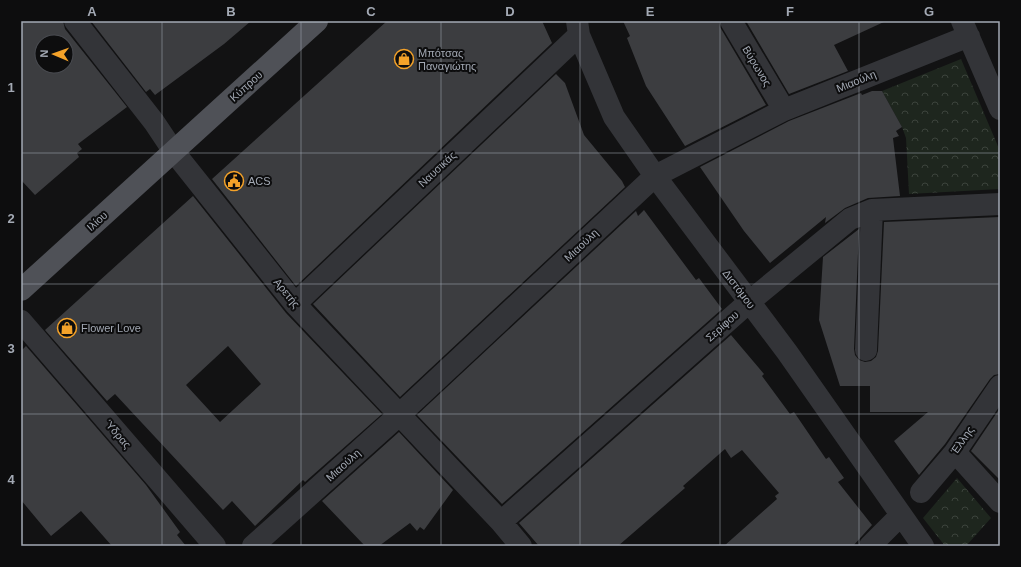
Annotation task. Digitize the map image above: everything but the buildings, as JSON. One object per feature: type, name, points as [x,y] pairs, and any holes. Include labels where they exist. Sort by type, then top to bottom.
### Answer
[{"type":"main road","name":"Κύπρου","points":[[174,152],[318,21]]},
{"type":"main road","name":"Ιλίου","points":[[21,290],[174,152]]},
{"type":"street","name":"Αρετής","points":[[75,21],[154,122],[174,152],[295,304],[501,522],[521,546]]},
{"type":"street","name":"Βύρωνος","points":[[730,21],[784,110]]},
{"type":"street","name":"Διστόμου","points":[[578,28],[614,117],[655,176],[787,352],[924,546]]},
{"type":"street","name":"Ναυσικάς","points":[[295,304],[578,28]]},
{"type":"street","name":"Μιαούλη","points":[[253,546],[399,415],[655,176],[784,110],[966,28]]},
{"type":"street","points":[[966,28],[1000,109]]},
{"type":"street","name":"Σερίφου","points":[[501,522],[749,302],[850,219],[872,210],[1000,204]]},
{"type":"street","points":[[866,350],[872,210]]},
{"type":"street","name":"Ύδρας","points":[[21,321],[214,546]]},
{"type":"street","name":"Έλλης","points":[[921,492],[955,452],[1000,386]]},
{"type":"street","points":[[955,452],[1000,502]]},
{"type":"street","points":[[870,546],[901,515]]},
{"type":"green space","points":[[961,59],[1000,151],[1000,189],[909,194],[906,138],[902,127],[882,91]]},
{"type":"green space","points":[[957,478],[991,518],[966,546],[945,546],[923,518]]},
{"type":"place","name":"Μπότσας Παναγιώτης","points":[[404,59]]},
{"type":"place","name":"ACS","points":[[234,181]]},
{"type":"place","name":"Flower Love","points":[[67,328]]}]
